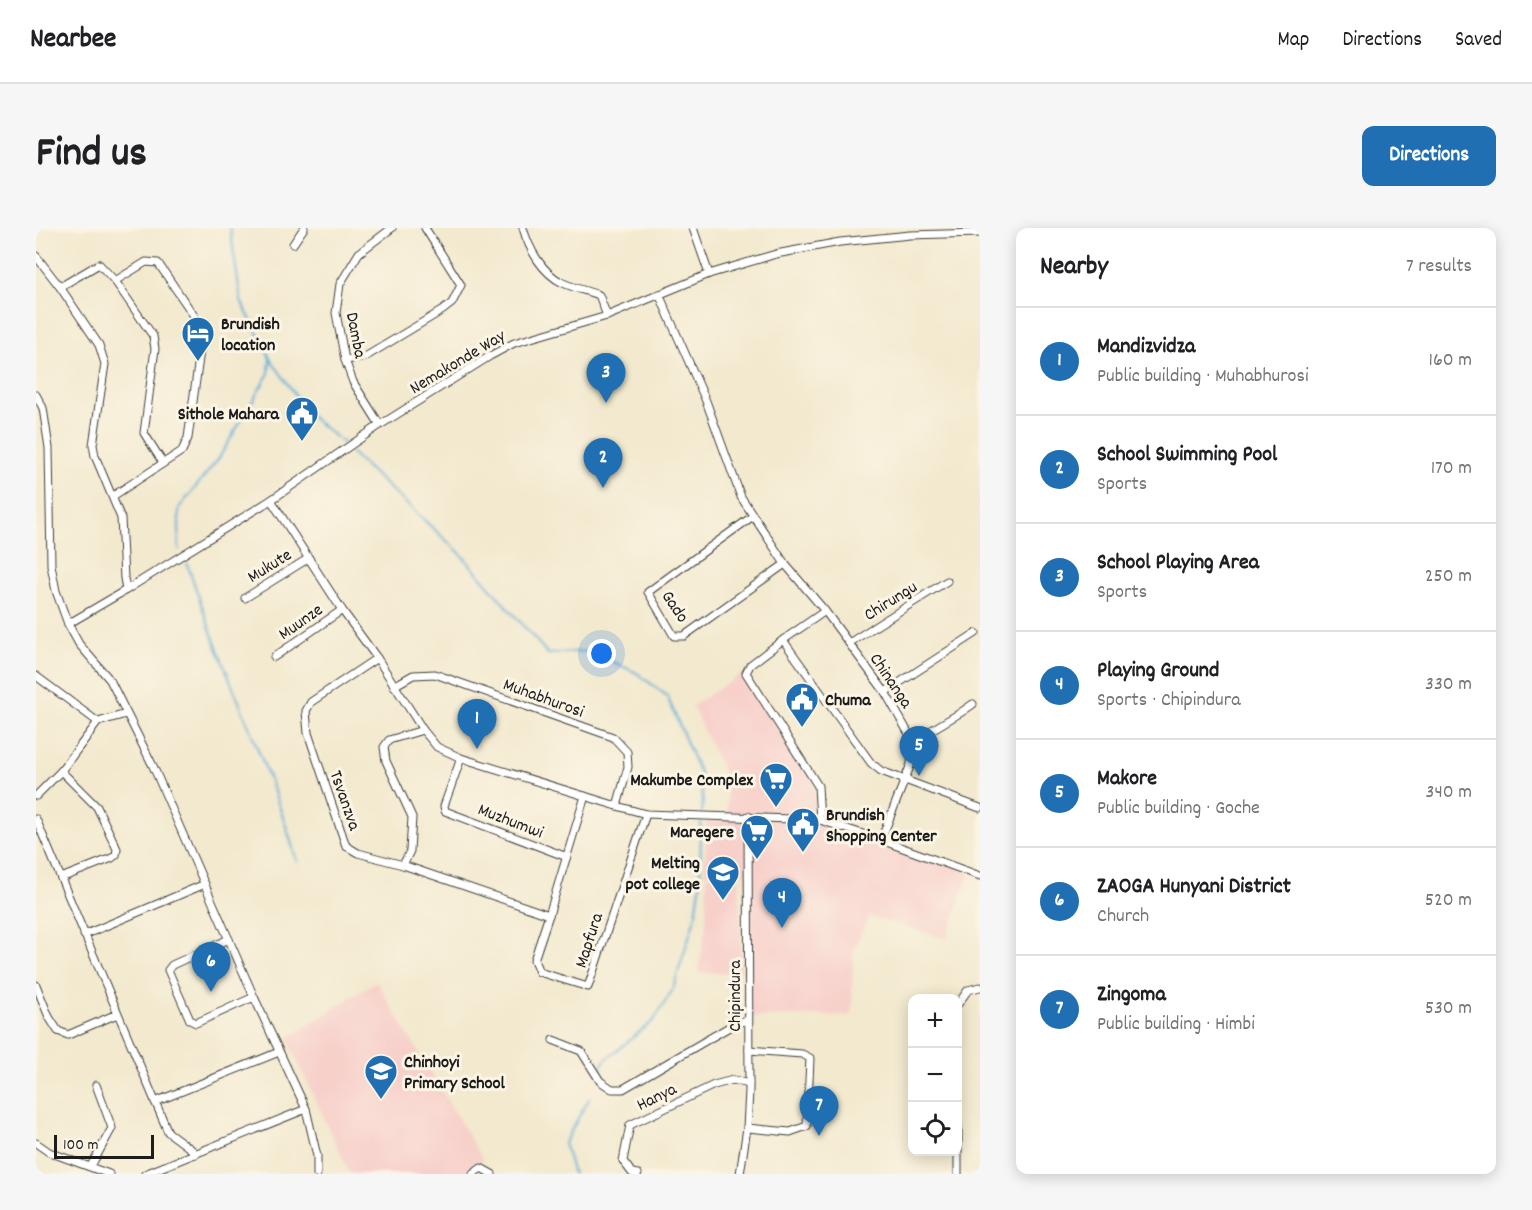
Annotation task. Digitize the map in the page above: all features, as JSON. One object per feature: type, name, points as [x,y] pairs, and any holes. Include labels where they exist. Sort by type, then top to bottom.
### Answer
[{"type":"street","points":[[292,244],[304,228]]},
{"type":"street","name":"Damba","points":[[380,425],[353,382],[345,360],[336,313],[340,284],[359,253],[392,228]]},
{"type":"street","points":[[345,360],[365,357],[452,303],[461,285],[425,228]]},
{"type":"street","points":[[523,228],[537,260],[551,275],[563,283],[599,295],[607,316]]},
{"type":"street","points":[[693,228],[709,274]]},
{"type":"street","name":"Nemakonde Way","points":[[68,624],[271,500],[380,425],[514,343],[607,316],[709,274],[776,254],[909,232],[980,233]]},
{"type":"street","points":[[36,256],[99,345],[105,364],[93,446],[120,518],[126,590]]},
{"type":"street","points":[[112,496],[182,451],[188,438],[203,329],[158,263],[146,262],[115,281]]},
{"type":"street","points":[[60,287],[99,264],[115,281],[153,336],[155,349],[144,434],[163,463]]},
{"type":"street","name":"Chinanga","points":[[659,294],[706,401],[741,497],[785,564],[825,611],[885,692],[913,741]]},
{"type":"street","points":[[36,395],[43,408],[49,448],[51,565],[56,591],[68,624],[79,644],[110,680],[153,766],[254,997],[306,1109],[317,1156],[317,1174]]},
{"type":"street","points":[[271,500],[342,610],[377,658],[423,730],[437,747],[461,758],[646,814],[820,820],[980,876]]},
{"type":"street","name":"Gado","points":[[753,516],[648,592],[674,636],[684,636],[785,564]]},
{"type":"street","name":"Mukute","points":[[245,598],[309,558]]},
{"type":"street","name":"Chirungu","points":[[849,643],[947,581]]},
{"type":"street","name":"Muunze","points":[[274,657],[342,610]]},
{"type":"street","points":[[820,820],[818,786],[746,673],[750,665],[825,611]]},
{"type":"street","points":[[885,692],[976,633]]},
{"type":"street","points":[[783,640],[871,763],[881,771],[980,808]]},
{"type":"street","name":"Tsvanzva","points":[[377,658],[311,702],[306,711],[308,733],[346,846],[358,853],[403,865],[549,915]]},
{"type":"street","name":"Muhabhurosi","points":[[394,686],[413,675],[435,674],[613,737],[627,752],[628,767],[616,806]]},
{"type":"street","points":[[36,676],[98,722]]},
{"type":"street","points":[[881,840],[911,764],[913,741],[973,704]]},
{"type":"street","points":[[36,796],[61,771],[98,722],[126,714]]},
{"type":"street","points":[[403,865],[410,851],[412,818],[386,761],[384,747],[389,741],[423,730]]},
{"type":"street","name":"Muzhumwi","points":[[461,758],[444,806],[445,811],[567,857]]},
{"type":"street","points":[[61,771],[97,807],[117,849],[116,855],[112,858],[62,878]]},
{"type":"street","name":"Mapfura","points":[[585,796],[534,960],[539,972],[588,987],[646,814]]},
{"type":"street","name":"Chipindura","points":[[740,1174],[747,1128],[749,1084],[748,816]]},
{"type":"street","points":[[36,819],[168,1132],[196,1154]]},
{"type":"street","points":[[84,935],[205,884]]},
{"type":"street","points":[[229,939],[172,965],[168,970],[190,1020],[196,1023],[254,997]]},
{"type":"street","points":[[36,985],[53,1024],[58,1031],[68,1035],[117,1014]]},
{"type":"street","points":[[962,998],[968,990],[980,987]]},
{"type":"street","points":[[553,1040],[582,1051],[600,1081],[612,1089],[623,1089],[736,1023],[748,1020]]},
{"type":"street","points":[[747,1128],[790,1132],[807,1126],[810,1058],[802,1054],[749,1050]]},
{"type":"street","points":[[155,1102],[279,1052]]},
{"type":"street","name":"Hanya","points":[[638,1174],[632,1173],[623,1161],[630,1125],[714,1085],[733,1080],[749,1084]]},
{"type":"street","points":[[91,1166],[112,1128],[96,1085]]},
{"type":"street","points":[[145,1174],[306,1109]]},
{"type":"street","points":[[36,1143],[49,1152],[109,1174]]},
{"type":"street","points":[[958,1156],[958,1174]]},
{"type":"street","points":[[473,1174],[481,1168],[492,1174]]},
{"type":"shaded area","points":[[742,674],[813,781],[817,814],[971,870],[946,939],[869,916],[853,951],[852,1015],[746,1017],[745,873],[704,873],[707,821],[727,821],[727,780],[692,706]]},
{"type":"shaded area","name":"Melting pot college","points":[[707,876],[739,876],[742,973],[698,973],[706,925]]},
{"type":"shaded area","name":"Chinhoyi Primary School","points":[[376,981],[483,1160],[459,1174],[350,1174],[287,1039]]},
{"type":"waterway","points":[[230,228],[241,301],[270,358],[309,415],[343,443]]},
{"type":"waterway","points":[[179,549],[179,508],[219,458],[269,373],[270,358]]},
{"type":"waterway","points":[[351,453],[460,553],[548,654],[589,651],[637,673],[667,696],[700,774],[702,812]]},
{"type":"waterway","points":[[187,564],[271,783],[297,862]]},
{"type":"waterway","points":[[600,1072],[603,1062],[654,1020],[673,989],[696,914],[700,887],[701,823]]},
{"type":"waterway","points":[[573,1174],[564,1143],[589,1099]]},
{"type":"place","name":"Brundish location","points":[[198,362]]},
{"type":"place","name":"School Playing Area","points":[[606,403]]},
{"type":"place","name":"Sithole Mahara","points":[[302,442]]},
{"type":"place","name":"School Swimming Pool","points":[[603,488]]},
{"type":"place","name":"Chuma","points":[[802,728]]},
{"type":"place","name":"Mandizvidza","points":[[477,749]]},
{"type":"place","name":"Makore","points":[[919,776]]},
{"type":"place","name":"Makumbe Complex","points":[[776,808]]},
{"type":"place","name":"Brundish Shopping Center","points":[[803,853]]},
{"type":"place","name":"Maregere","points":[[757,860]]},
{"type":"place","name":"Melting pot college","points":[[723,901]]},
{"type":"place","name":"Playing Ground","points":[[782,928]]},
{"type":"place","name":"ZAOGA Hunyani District","points":[[211,992]]},
{"type":"place","name":"Chinhoyi Primary School","points":[[381,1100]]},
{"type":"place","name":"Zingoma","points":[[819,1136]]}]
